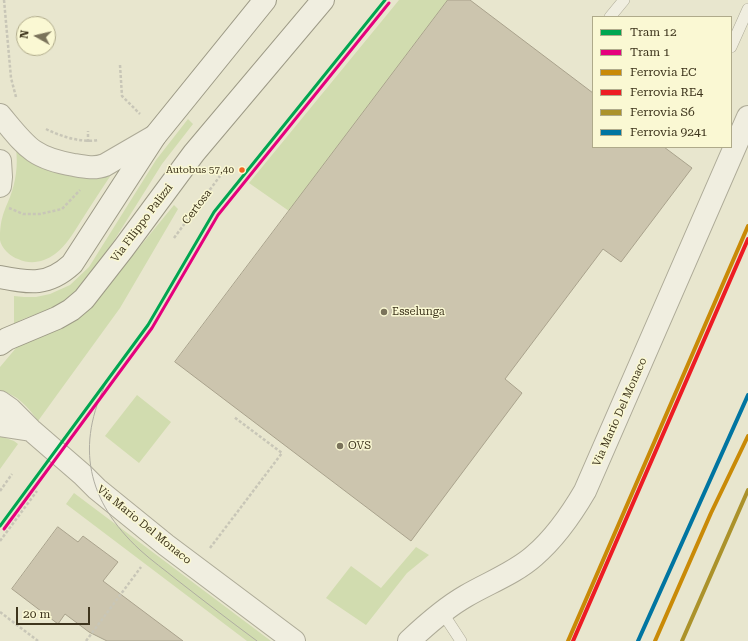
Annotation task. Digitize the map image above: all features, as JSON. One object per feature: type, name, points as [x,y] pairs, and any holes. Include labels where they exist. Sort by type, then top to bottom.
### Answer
[{"type":"street","points":[[0,277],[29,282],[50,279],[63,273],[72,264],[155,136],[265,0]]},
{"type":"street","name":"Via Filippo Palizzi","points":[[0,344],[7,339],[58,318],[71,310],[84,299],[194,153],[324,0]]},
{"type":"street","points":[[0,115],[34,153],[58,163],[90,168],[98,168],[105,165],[155,136]]},
{"type":"street","name":"Via Mario Del Monaco","points":[[735,137],[748,118]]},
{"type":"street","name":"Via Mario Del Monaco","points":[[409,641],[442,612],[534,556],[568,519],[585,491],[730,148]]},
{"type":"street","points":[[0,161],[0,186]]},
{"type":"street","name":"Via Mario Del Monaco","points":[[0,402],[10,409],[31,430],[97,489],[135,520],[294,641]]},
{"type":"street","points":[[0,425],[31,430]]},
{"type":"lane","points":[[611,16],[624,0]]},
{"type":"lane","points":[[732,46],[748,9]]},
{"type":"lane","points":[[442,612],[461,641]]},
{"type":"path","points":[[4,0],[11,78],[16,98],[20,103]]},
{"type":"path","points":[[120,65],[122,96],[140,114],[136,119]]},
{"type":"path","points":[[44,127],[63,136],[88,141],[102,140]]},
{"type":"path","name":"Certosa","points":[[174,238],[220,176]]},
{"type":"path","points":[[6,207],[23,214],[40,214],[62,209],[82,187]]},
{"type":"path","points":[[208,550],[282,453],[234,416]]},
{"type":"path","points":[[0,490],[12,474]]},
{"type":"path","points":[[0,541],[36,491]]},
{"type":"path","points":[[86,641],[141,567]]},
{"type":"path","points":[[0,612],[38,641]]},
{"type":"green space","points":[[399,0],[448,0],[289,211],[249,183]]},
{"type":"green space","points":[[188,119],[193,124],[162,164],[95,271],[76,293],[55,307],[14,324],[14,296],[36,297],[50,294],[70,285],[89,267],[156,160]]},
{"type":"green space","points":[[16,149],[112,171],[111,175],[66,243],[51,257],[42,261],[28,262],[15,258],[4,249],[0,240],[2,217],[15,179],[17,167]]},
{"type":"green space","points":[[174,205],[178,209],[120,308],[38,421],[17,398],[0,391],[0,367],[16,348],[91,306]]},
{"type":"green space","points":[[137,395],[171,422],[139,463],[105,436]]},
{"type":"green space","points":[[0,436],[18,444],[0,469]]},
{"type":"green space","points":[[74,493],[271,641],[247,641],[66,504]]},
{"type":"green space","points":[[416,547],[429,555],[407,573],[366,625],[326,598],[351,566],[381,588]]},
{"type":"building","name":"Esselunga","points":[[448,0],[470,0],[592,92],[592,148],[665,148],[692,168],[621,262],[603,249],[505,379],[522,393],[411,541],[175,362]]},
{"type":"building","points":[[58,527],[78,542],[83,536],[118,562],[103,581],[183,641],[107,641],[89,632],[65,614],[58,624],[12,589]]},
{"type":"tram line","name":"12","points":[[0,526],[148,325],[214,212],[385,0]]},
{"type":"tram line","name":"1","points":[[4,529],[152,328],[218,215],[389,3]]},
{"type":"tram line","points":[[107,381],[97,405],[91,428],[89,450],[92,472],[98,492],[108,512],[122,531],[140,550],[197,596],[257,641]]},
{"type":"rail line","name":"EC","points":[[568,641],[748,226]]},
{"type":"rail line","name":"RE4","points":[[573,641],[748,239]]},
{"type":"rail line","name":"9241","points":[[638,641],[748,395]]},
{"type":"rail line","name":"EC","points":[[655,641],[711,513],[748,436]]},
{"type":"rail line","name":"S6","points":[[682,641],[748,490]]},
{"type":"place","name":"Autobus 57,40","points":[[242,170]]},
{"type":"place","name":"Esselunga","points":[[384,312]]},
{"type":"place","name":"OVS","points":[[340,446]]}]
